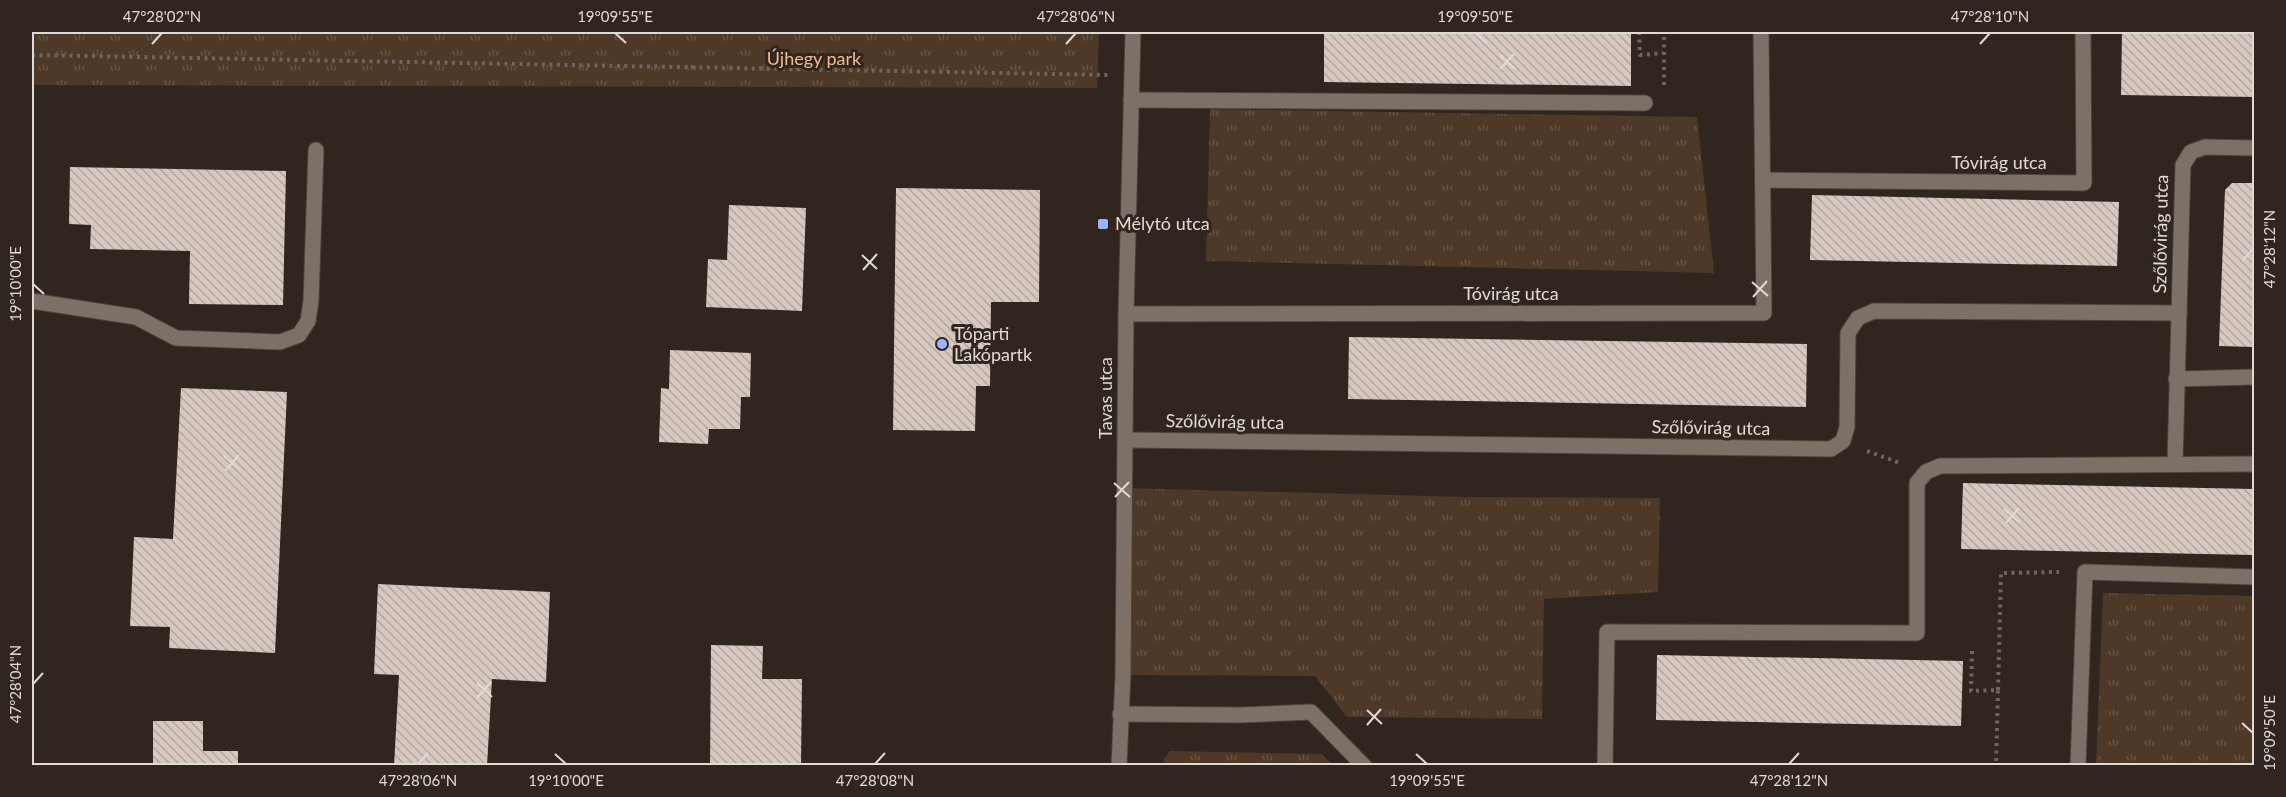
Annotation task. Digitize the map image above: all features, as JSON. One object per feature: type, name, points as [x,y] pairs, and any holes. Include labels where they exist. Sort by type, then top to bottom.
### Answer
[{"type":"street","name":"Tavas utca","points":[[1119,765],[1123,675],[1126,314],[1133,32]]},
{"type":"street","name":"Tóvirág utca","points":[[1126,314],[1764,313],[1761,32]]},
{"type":"street","name":"Tóvirág utca","points":[[1763,180],[2084,183],[2083,32]]},
{"type":"street","points":[[1131,100],[1645,103]]},
{"type":"street","name":"Szőlővirág utca","points":[[2175,463],[2183,165],[2191,152],[2205,147],[2254,148]]},
{"type":"street","points":[[32,301],[136,316],[176,338],[280,342],[299,335],[308,321],[311,301],[316,150]]},
{"type":"street","name":"Szőlővirág utca","points":[[1126,440],[1831,449],[1843,441],[1847,427],[1848,333],[1858,318],[1874,311],[2179,313]]},
{"type":"street","points":[[2176,379],[2254,377]]},
{"type":"street","points":[[1605,765],[1607,632],[1917,633],[1917,483],[1926,472],[1940,466],[2254,464]]},
{"type":"street","points":[[2078,765],[2085,572],[2254,577]]},
{"type":"street","points":[[1120,714],[1240,715],[1311,712],[1364,765]]},
{"type":"path","points":[[1639,32],[1640,55],[1664,52]]},
{"type":"path","points":[[1645,103],[1664,103],[1664,32]]},
{"type":"path","points":[[32,55],[1132,76]]},
{"type":"path","points":[[1843,441],[1926,472]]},
{"type":"path","points":[[1996,765],[2001,573],[2085,572]]},
{"type":"path","points":[[1971,651],[1971,691],[1998,690]]},
{"type":"green space","name":"Újhegy park","points":[[32,32],[1099,32],[1097,88],[32,85]]},
{"type":"green space","points":[[1210,109],[1697,117],[1714,273],[1206,261]]},
{"type":"green space","points":[[1124,488],[1465,497],[1660,498],[1658,592],[1544,599],[1542,719],[1347,717],[1315,676],[1123,675]]},
{"type":"green space","points":[[2103,593],[2254,596],[2254,765],[2096,765]]},
{"type":"green space","points":[[1170,751],[1322,754],[1332,765],[1164,765],[1164,759]]},
{"type":"building","points":[[1324,32],[1631,32],[1631,86],[1324,82]]},
{"type":"building","points":[[2122,32],[2254,32],[2254,97],[2121,95]]},
{"type":"building","points":[[70,167],[286,171],[283,305],[189,304],[190,251],[90,249],[91,225],[69,224]]},
{"type":"building","points":[[2232,183],[2254,183],[2254,347],[2219,346],[2225,190]]},
{"type":"building","name":"Tóparti Lakópartk","points":[[896,188],[1040,190],[1039,302],[991,302],[990,386],[976,386],[975,431],[893,430]]},
{"type":"building","points":[[1812,195],[2119,202],[2117,266],[1810,260]]},
{"type":"building","points":[[729,205],[806,208],[802,311],[706,307],[708,259],[727,260]]},
{"type":"building","points":[[1349,337],[1807,344],[1806,407],[1348,399]]},
{"type":"building","points":[[670,350],[751,353],[750,397],[741,397],[740,429],[709,429],[708,444],[659,442],[661,388],[669,389]]},
{"type":"building","points":[[181,388],[287,392],[275,653],[169,648],[170,627],[130,626],[134,537],[173,539]]},
{"type":"building","points":[[1963,483],[2254,489],[2254,555],[1961,549]]},
{"type":"building","points":[[378,584],[550,592],[546,682],[492,679],[487,766],[394,766],[399,675],[374,674]]},
{"type":"building","points":[[711,645],[763,646],[762,679],[802,679],[801,766],[710,766]]},
{"type":"building","points":[[1657,655],[1963,661],[1961,726],[1656,720]]},
{"type":"building","points":[[153,721],[203,721],[203,751],[238,751],[238,766],[153,766]]},
{"type":"place","name":"Mélytó utca","points":[[1103,224]]},
{"type":"place","name":"Tóparti Lakópartk","points":[[942,344]]}]
